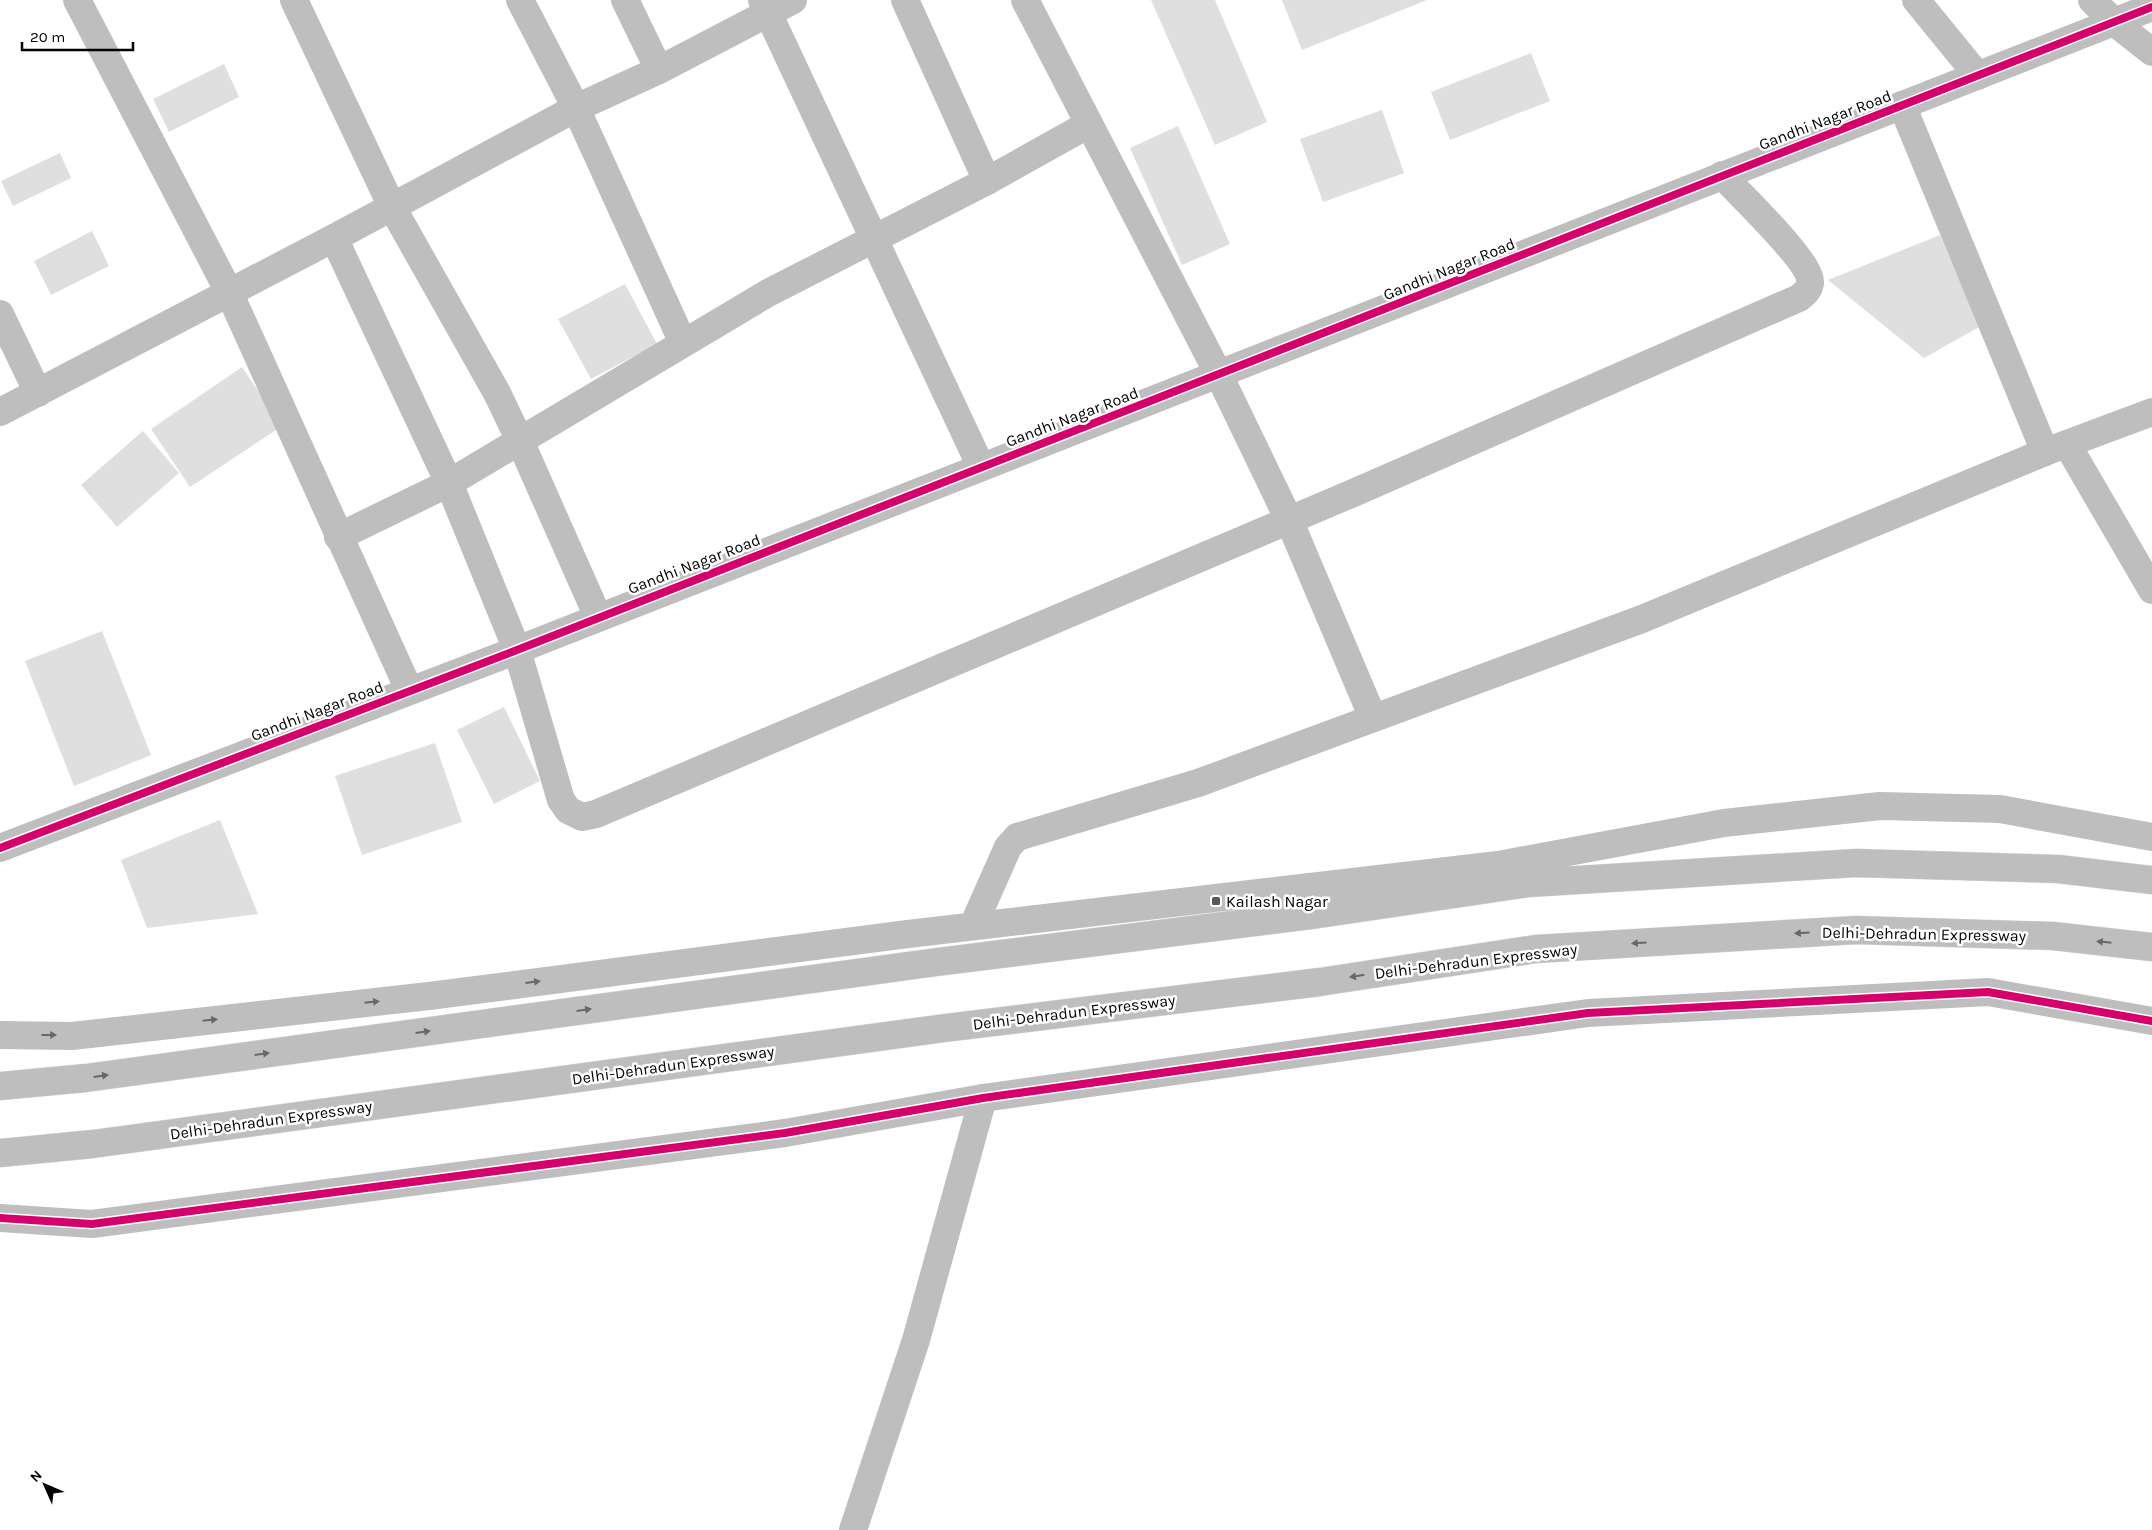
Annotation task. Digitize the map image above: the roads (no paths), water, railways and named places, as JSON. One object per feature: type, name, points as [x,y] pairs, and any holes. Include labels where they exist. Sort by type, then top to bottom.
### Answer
[{"type":"main road","points":[[77,0],[229,292],[338,537],[409,690]]},
{"type":"main road","points":[[294,0],[392,207],[497,393],[598,617]]},
{"type":"main road","points":[[520,0],[576,108],[683,343]]},
{"type":"main road","points":[[626,0],[659,70]]},
{"type":"main road","points":[[0,412],[334,238],[576,108],[659,70],[765,6],[793,0]]},
{"type":"main road","points":[[905,0],[987,181]]},
{"type":"main road","points":[[1025,0],[1219,375],[1289,520],[1372,718]]},
{"type":"main road","points":[[1916,0],[1978,76]]},
{"type":"main road","points":[[2092,0],[2114,22],[2152,52]]},
{"type":"main road","points":[[765,6],[981,467]]},
{"type":"main road","name":"Gandhi Nagar Road","points":[[0,848],[517,650],[1219,375],[1722,175],[2152,8]]},
{"type":"main road","points":[[1902,105],[2056,448],[2152,590]]},
{"type":"main road","points":[[338,537],[449,483],[768,292],[987,181],[1089,124]]},
{"type":"main road","points":[[334,238],[449,483],[517,650],[561,800],[568,810],[582,817],[596,814],[1351,494],[1799,298],[1808,291],[1810,282],[1808,273],[1798,257],[1722,175]]},
{"type":"main road","points":[[0,314],[38,393]]},
{"type":"main road","points":[[973,926],[1008,847],[1017,837],[1198,783],[1642,619],[2056,448],[2152,412]]},
{"type":"main road","points":[[0,1035],[72,1036],[429,996],[973,926],[1498,865],[1724,823],[1880,806],[2000,809],[2152,837]]},
{"type":"main road","points":[[0,1086],[96,1077],[850,974],[1312,915],[1529,883],[1856,863],[2058,869],[2152,880]]},
{"type":"main road","name":"Delhi-Dehradun Expressway","points":[[0,1153],[93,1144],[945,1028],[1320,982],[1536,949],[1856,930],[2053,936],[2152,947]]},
{"type":"main road","points":[[0,1218],[92,1224],[785,1133],[982,1098],[1588,1013],[1988,992],[2152,1021]]},
{"type":"main road","points":[[853,1530],[916,1340],[982,1098]]},
{"type":"place","name":"Kailash Nagar","points":[[1216,901]]}]
